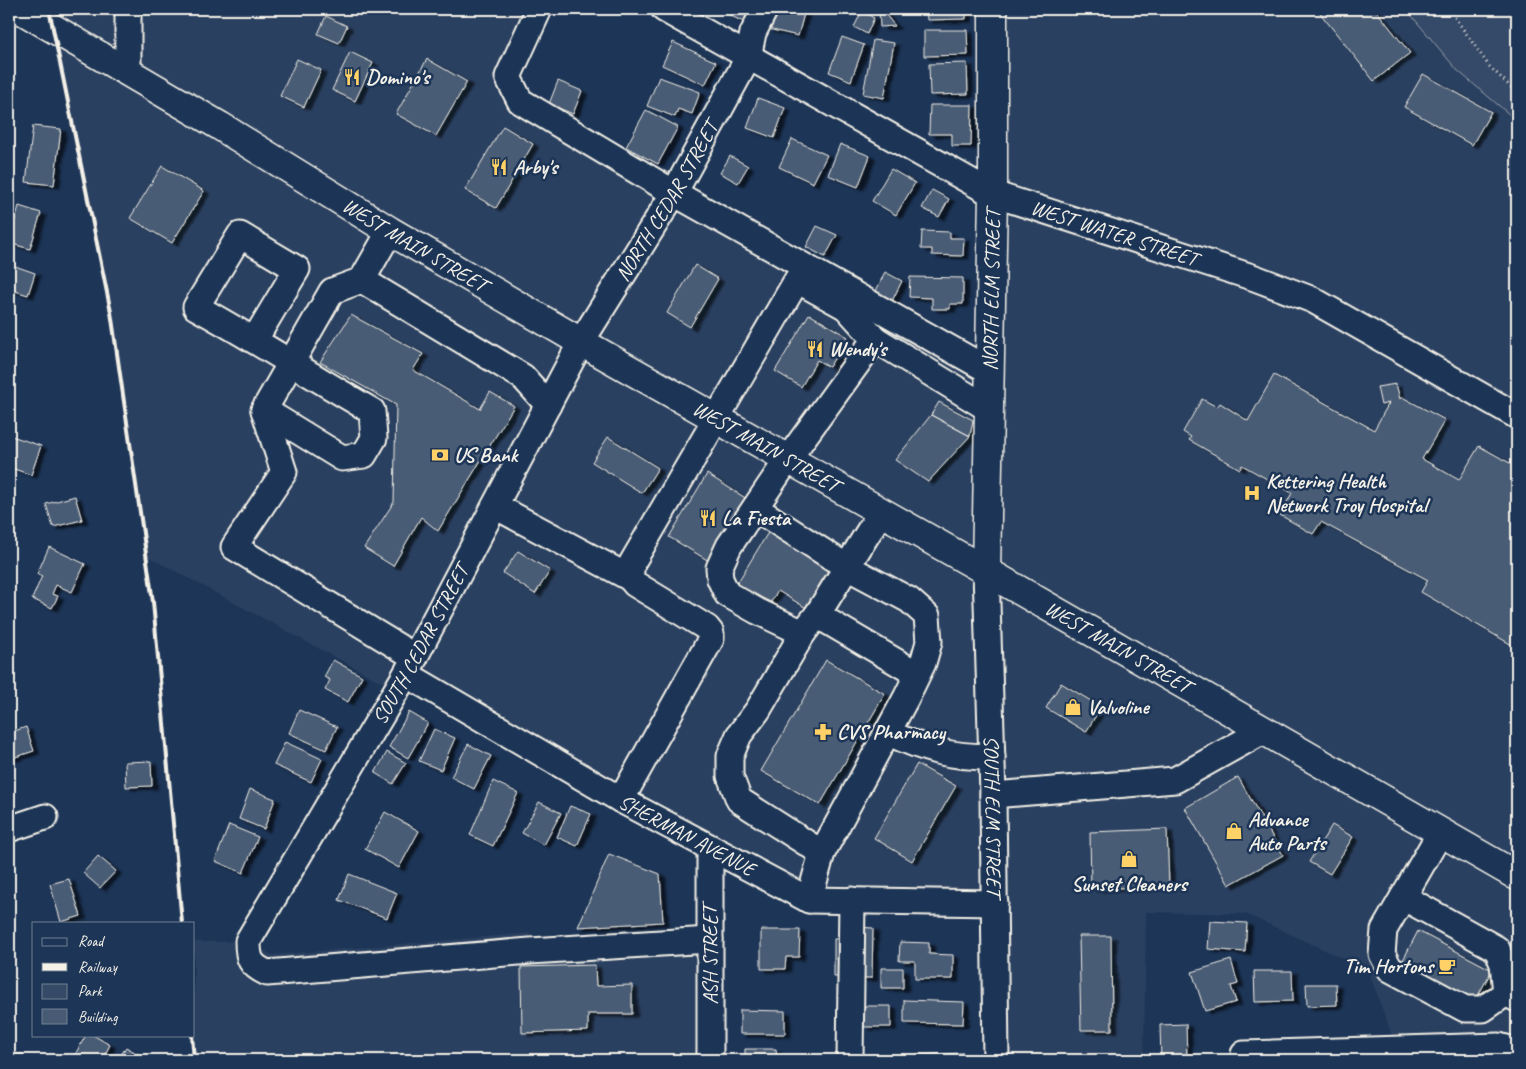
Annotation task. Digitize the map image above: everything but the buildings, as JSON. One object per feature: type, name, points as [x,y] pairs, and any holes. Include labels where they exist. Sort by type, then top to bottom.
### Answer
[{"type":"main road","name":"WEST MAIN STREET","points":[[20,9],[128,72],[390,231],[581,342],[986,570],[1517,876]]},
{"type":"main road","name":"NORTH ELM STREET","points":[[986,570],[994,194],[994,9]]},
{"type":"street","points":[[128,9],[128,72]]},
{"type":"street","points":[[539,9],[508,76],[520,100],[674,193],[990,371]]},
{"type":"street","name":"WEST WATER STREET","points":[[664,9],[748,58],[994,194],[1255,278],[1313,300],[1517,416]]},
{"type":"street","name":"NORTH CEDAR STREET","points":[[581,342],[674,193],[748,58],[753,33],[765,9]]},
{"type":"street","points":[[255,339],[292,364],[372,411],[374,438],[364,455],[342,458],[264,410],[292,364],[332,291],[362,280],[390,231]]},
{"type":"street","points":[[362,280],[523,377],[548,405]]},
{"type":"street","points":[[630,578],[632,563],[755,351],[769,348],[804,295],[837,314],[871,343],[989,409]]},
{"type":"street","name":"SOUTH CEDAR STREET","points":[[581,342],[410,665],[248,940],[248,955],[255,967],[267,973],[530,951],[710,940]]},
{"type":"street","points":[[871,343],[788,459],[729,546],[719,568],[720,579],[727,594],[757,611],[810,624],[917,674]]},
{"type":"street","name":"SHERMAN AVENUE","points":[[264,410],[284,472],[234,547],[410,665],[621,800],[809,900],[995,903]]},
{"type":"street","points":[[495,506],[630,578],[644,591],[707,628],[711,633],[711,639],[621,800]]},
{"type":"street","points":[[755,508],[847,567],[909,600],[927,616],[929,642],[917,674],[822,853],[809,900]]},
{"type":"street","points":[[822,853],[739,800],[730,776],[730,756],[738,735],[758,710],[881,512]]},
{"type":"street","name":"SOUTH ELM STREET","points":[[986,570],[993,795],[996,1060]]},
{"type":"street","points":[[993,795],[1175,780],[1263,731]]},
{"type":"street","points":[[887,732],[922,748],[966,757],[992,757]]},
{"type":"street","points":[[9,829],[45,816]]},
{"type":"street","points":[[1403,897],[1497,950],[1503,964],[1511,996],[1483,1009],[1465,1009],[1390,969],[1382,954],[1384,930],[1403,897],[1440,833]]},
{"type":"street","name":"ASH STREET","points":[[710,849],[710,1060]]},
{"type":"street","points":[[850,1060],[852,900]]},
{"type":"street","points":[[1244,1054],[1499,1046],[1517,1052]]},
{"type":"path","points":[[1449,9],[1489,66],[1517,93]]},
{"type":"shaded area","points":[[20,9],[538,11],[508,76],[520,101],[989,371],[993,9],[1406,9],[1457,70],[1517,121],[1517,1051],[1397,1049],[1368,970],[1246,914],[1146,912],[1144,1060],[996,1060],[995,903],[809,900],[406,674],[396,690],[147,556],[111,312],[54,27]]},
{"type":"shaded area","points":[[530,933],[530,951],[710,940],[710,1060],[194,1060],[192,1036],[195,1036],[195,942],[248,941],[272,955]]},
{"type":"green space","points":[[1406,9],[1517,9],[1517,121],[1457,70]]},
{"type":"railway","points":[[49,9],[111,312],[153,602],[182,922]]},
{"type":"railway","points":[[192,1036],[194,1060]]},
{"type":"place","name":"Domino's","points":[[352,77]]},
{"type":"place","name":"Arby's","points":[[499,167]]},
{"type":"place","name":"Wendy's","points":[[815,349]]},
{"type":"place","name":"US Bank","points":[[440,455]]},
{"type":"place","name":"Kettering Health Network Troy Hospital","points":[[1252,493]]},
{"type":"place","name":"La Fiesta","points":[[708,518]]},
{"type":"place","name":"Valvoline","points":[[1073,707]]},
{"type":"place","name":"CVS Pharmacy","points":[[823,732]]},
{"type":"place","name":"Advance Auto Parts","points":[[1234,831]]},
{"type":"place","name":"Sunset Cleaners","points":[[1129,859]]},
{"type":"place","name":"Tim Hortons","points":[[1447,966]]}]
